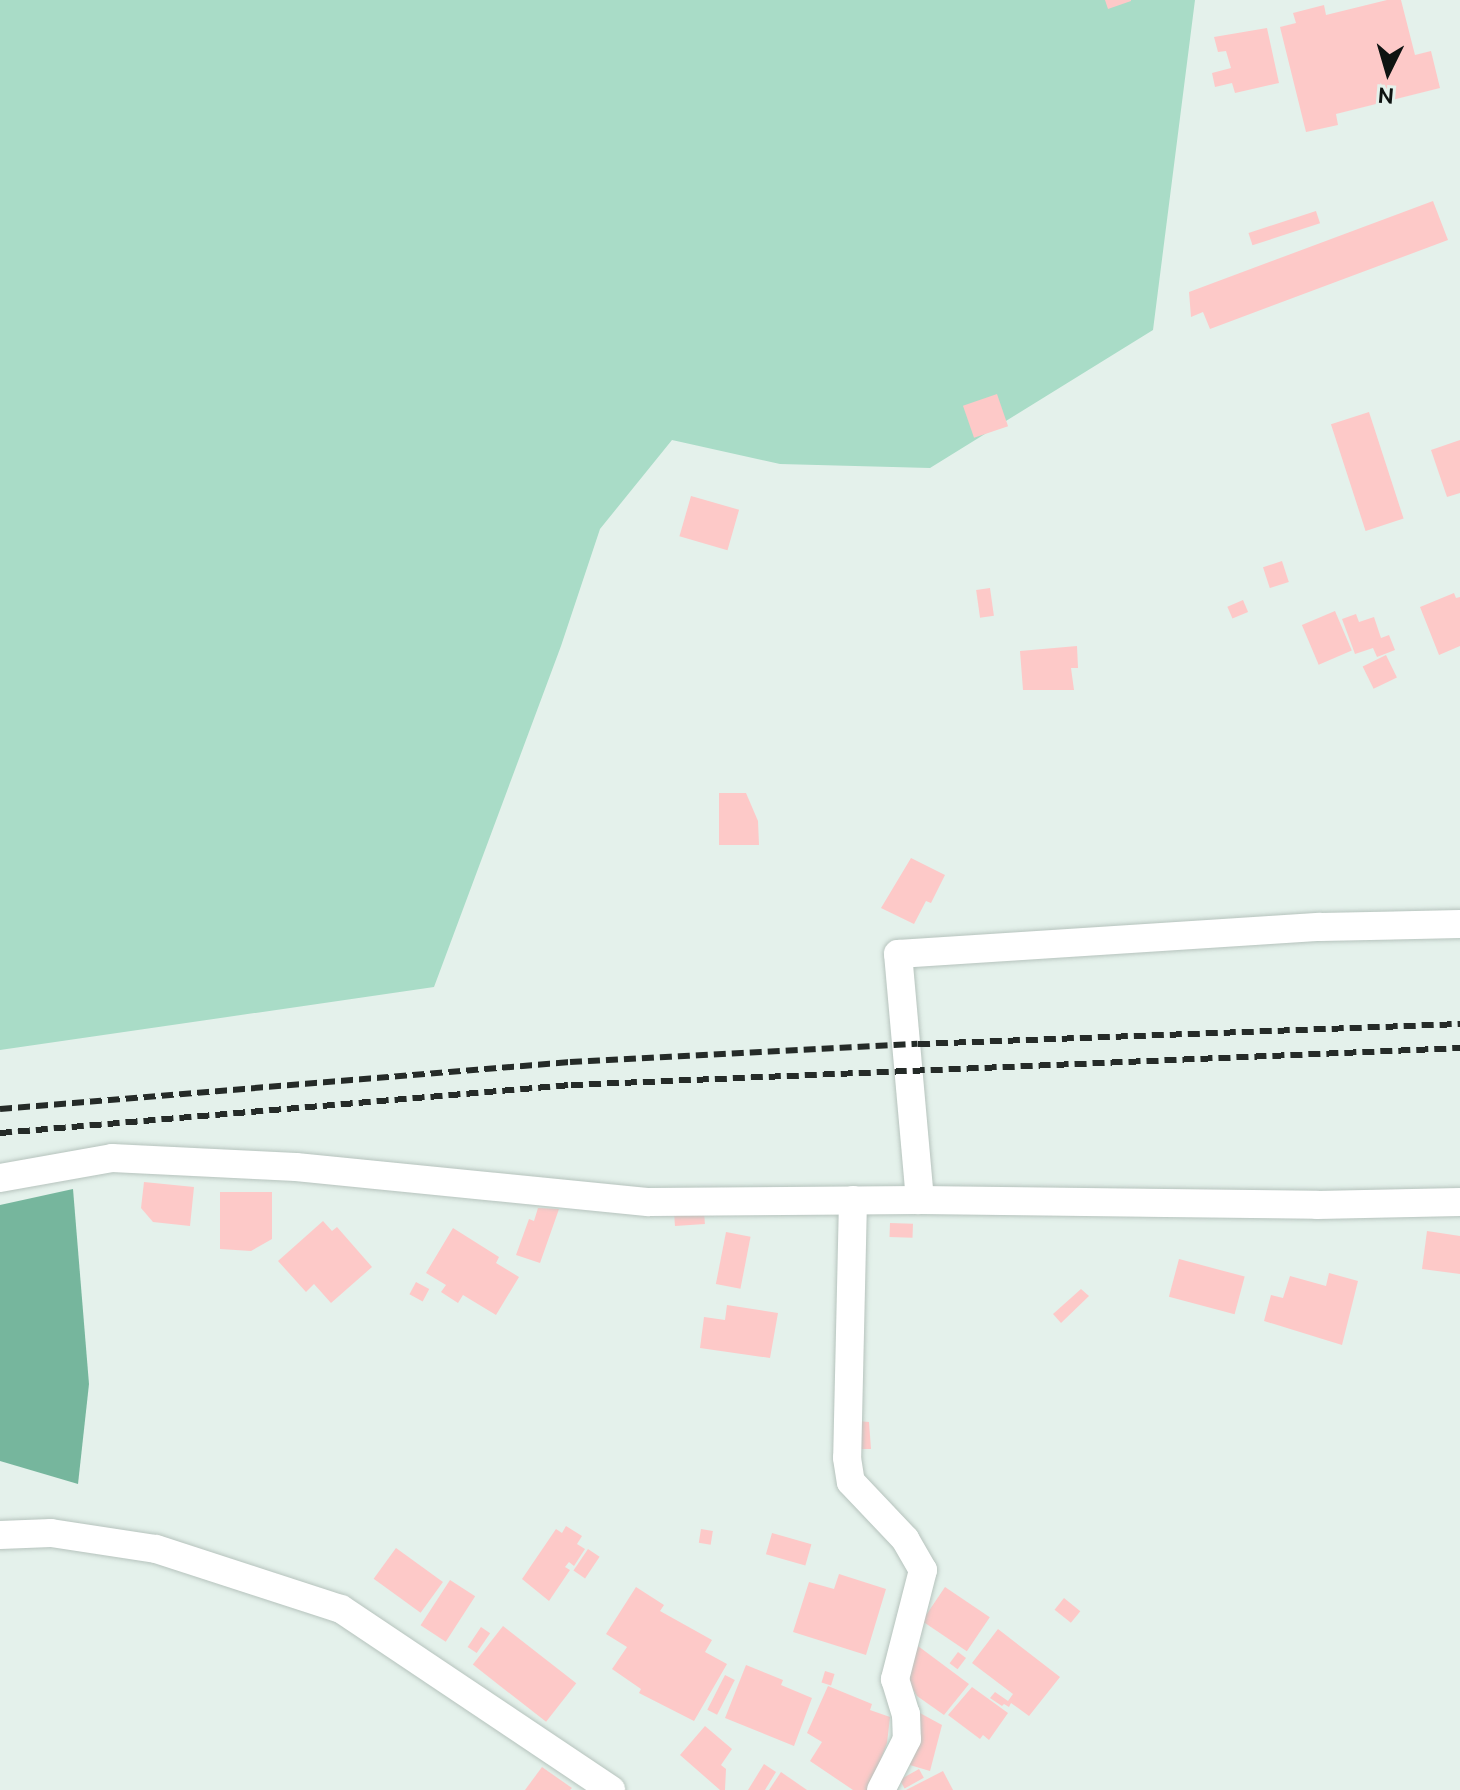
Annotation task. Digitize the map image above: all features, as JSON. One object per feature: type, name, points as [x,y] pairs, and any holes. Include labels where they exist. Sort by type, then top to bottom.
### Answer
[{"type":"street","points":[[920,1200],[898,954],[1320,927],[1460,924]]},
{"type":"street","points":[[0,1178],[112,1158],[296,1167],[649,1202],[920,1200],[1317,1205],[1460,1202]]},
{"type":"street","points":[[853,1200],[851,1482],[905,1539],[923,1570],[895,1679],[906,1714],[907,1739],[881,1790]]},
{"type":"street","points":[[0,1535],[51,1533],[156,1549],[341,1609],[611,1790]]},
{"type":"shaded area","points":[[0,0],[1195,0],[1153,330],[930,468],[780,464],[672,440],[600,529],[561,646],[434,987],[0,1050]]},
{"type":"shaded area","points":[[73,1189],[89,1384],[78,1484],[0,1461],[0,1205]]},
{"type":"building","points":[[1105,0],[1131,0],[1131,1],[1108,9]]},
{"type":"building","points":[[1387,0],[1401,0],[1415,55],[1431,51],[1440,88],[1336,114],[1338,125],[1306,132],[1280,27],[1296,23],[1293,13],[1324,5],[1326,15]]},
{"type":"building","points":[[1267,28],[1279,83],[1235,93],[1232,83],[1215,87],[1212,73],[1231,68],[1226,51],[1218,52],[1214,37]]},
{"type":"building","points":[[1433,201],[1448,240],[1210,329],[1203,312],[1191,317],[1189,292]]},
{"type":"building","points":[[1316,211],[1320,223],[1252,245],[1248,233]]},
{"type":"building","points":[[997,394],[1008,426],[974,438],[963,406]]},
{"type":"building","points":[[1369,412],[1404,519],[1366,531],[1331,424]]},
{"type":"building","points":[[1460,440],[1460,493],[1447,497],[1431,450]]},
{"type":"building","points":[[691,496],[739,510],[727,550],[679,536]]},
{"type":"building","points":[[1282,561],[1289,582],[1270,588],[1263,567]]},
{"type":"building","points":[[990,588],[994,616],[980,618],[976,590]]},
{"type":"building","points":[[1454,593],[1456,598],[1460,597],[1460,646],[1439,655],[1420,607]]},
{"type":"building","points":[[1243,600],[1248,612],[1232,619],[1227,607]]},
{"type":"building","points":[[1335,611],[1352,651],[1319,665],[1302,625]]},
{"type":"building","points":[[1356,614],[1359,622],[1374,617],[1381,638],[1389,635],[1395,650],[1377,657],[1373,648],[1355,654],[1342,619]]},
{"type":"building","points":[[1077,646],[1078,668],[1071,668],[1074,690],[1023,690],[1020,651]]},
{"type":"building","points":[[1386,655],[1397,677],[1374,689],[1363,666]]},
{"type":"building","points":[[719,793],[746,793],[758,821],[759,845],[719,845]]},
{"type":"building","points":[[911,858],[945,875],[931,903],[926,901],[914,924],[881,908]]},
{"type":"building","points":[[144,1182],[194,1187],[190,1226],[153,1222],[141,1208]]},
{"type":"building","points":[[220,1192],[272,1192],[272,1239],[251,1251],[220,1249]]},
{"type":"building","points":[[538,1208],[559,1209],[540,1263],[516,1255],[529,1219],[534,1221]]},
{"type":"building","points":[[704,1211],[705,1224],[675,1226],[674,1213]]},
{"type":"building","points":[[323,1221],[332,1231],[337,1227],[372,1267],[331,1303],[314,1284],[306,1292],[278,1261]]},
{"type":"building","points":[[890,1223],[913,1224],[912,1238],[890,1237]]},
{"type":"building","points":[[453,1228],[499,1257],[496,1263],[519,1277],[496,1315],[463,1295],[458,1303],[441,1292],[446,1285],[426,1273]]},
{"type":"building","points":[[1427,1231],[1460,1236],[1460,1274],[1422,1269]]},
{"type":"building","points":[[726,1232],[751,1237],[740,1289],[716,1284]]},
{"type":"building","points":[[1179,1259],[1245,1277],[1235,1314],[1169,1297]]},
{"type":"building","points":[[1329,1273],[1358,1281],[1342,1345],[1264,1321],[1271,1295],[1283,1298],[1290,1276],[1326,1286]]},
{"type":"building","points":[[416,1282],[429,1289],[423,1301],[409,1294]]},
{"type":"building","points":[[1081,1289],[1089,1296],[1061,1323],[1053,1314]]},
{"type":"building","points":[[727,1305],[778,1313],[770,1358],[700,1348],[704,1317],[725,1320]]},
{"type":"building","points":[[858,1421],[869,1422],[871,1449],[859,1449]]},
{"type":"building","points":[[566,1526],[582,1536],[577,1544],[585,1549],[574,1566],[569,1562],[565,1567],[570,1570],[549,1601],[522,1579],[556,1529],[562,1533]]},
{"type":"building","points":[[701,1529],[713,1531],[711,1545],[699,1543]]},
{"type":"building","points":[[772,1533],[811,1544],[805,1565],[766,1554]]},
{"type":"building","points":[[396,1548],[443,1582],[421,1613],[374,1579]]},
{"type":"building","points":[[588,1549],[600,1557],[585,1578],[573,1571]]},
{"type":"building","points":[[839,1574],[886,1589],[866,1655],[793,1632],[809,1582],[834,1589]]},
{"type":"building","points":[[450,1580],[475,1596],[446,1642],[421,1625]]},
{"type":"building","points":[[636,1587],[664,1605],[660,1611],[712,1640],[705,1652],[727,1664],[694,1721],[639,1693],[641,1689],[612,1669],[627,1647],[606,1634]]},
{"type":"building","points":[[945,1587],[990,1617],[967,1651],[922,1621]]},
{"type":"building","points":[[1064,1598],[1080,1611],[1071,1623],[1055,1610]]},
{"type":"building","points":[[503,1626],[576,1683],[546,1722],[473,1665]]},
{"type":"building","points":[[481,1627],[490,1633],[477,1653],[468,1647]]},
{"type":"building","points":[[998,1629],[1060,1677],[1029,1716],[1011,1703],[1009,1707],[1002,1706],[990,1698],[995,1692],[1008,1701],[1013,1694],[972,1663]]},
{"type":"building","points":[[918,1646],[969,1684],[944,1715],[917,1696],[910,1684],[909,1656]]},
{"type":"building","points":[[958,1652],[966,1658],[958,1669],[950,1663]]},
{"type":"building","points":[[746,1665],[783,1680],[781,1685],[812,1698],[794,1746],[725,1718]]},
{"type":"building","points":[[825,1671],[835,1674],[831,1685],[821,1682]]},
{"type":"building","points":[[725,1675],[735,1680],[717,1715],[707,1710]]},
{"type":"building","points":[[828,1686],[872,1704],[870,1710],[890,1717],[887,1743],[870,1790],[853,1790],[810,1761],[822,1742],[807,1733]]},
{"type":"building","points":[[972,1687],[1008,1713],[989,1740],[983,1735],[980,1739],[948,1715]]},
{"type":"building","points":[[918,1712],[942,1725],[930,1771],[903,1763]]},
{"type":"building","points":[[705,1726],[732,1749],[721,1765],[726,1769],[725,1790],[720,1790],[680,1755]]},
{"type":"building","points":[[764,1764],[776,1772],[765,1790],[748,1790]]},
{"type":"building","points":[[542,1767],[572,1788],[525,1790]]},
{"type":"building","points":[[919,1769],[924,1778],[905,1788],[900,1780]]},
{"type":"building","points":[[943,1771],[953,1790],[906,1790]]},
{"type":"building","points":[[781,1772],[807,1790],[769,1790]]},
{"type":"railway","points":[[0,1109],[570,1062],[918,1044],[1460,1024]]},
{"type":"railway","points":[[0,1133],[571,1085],[1460,1048]]}]
